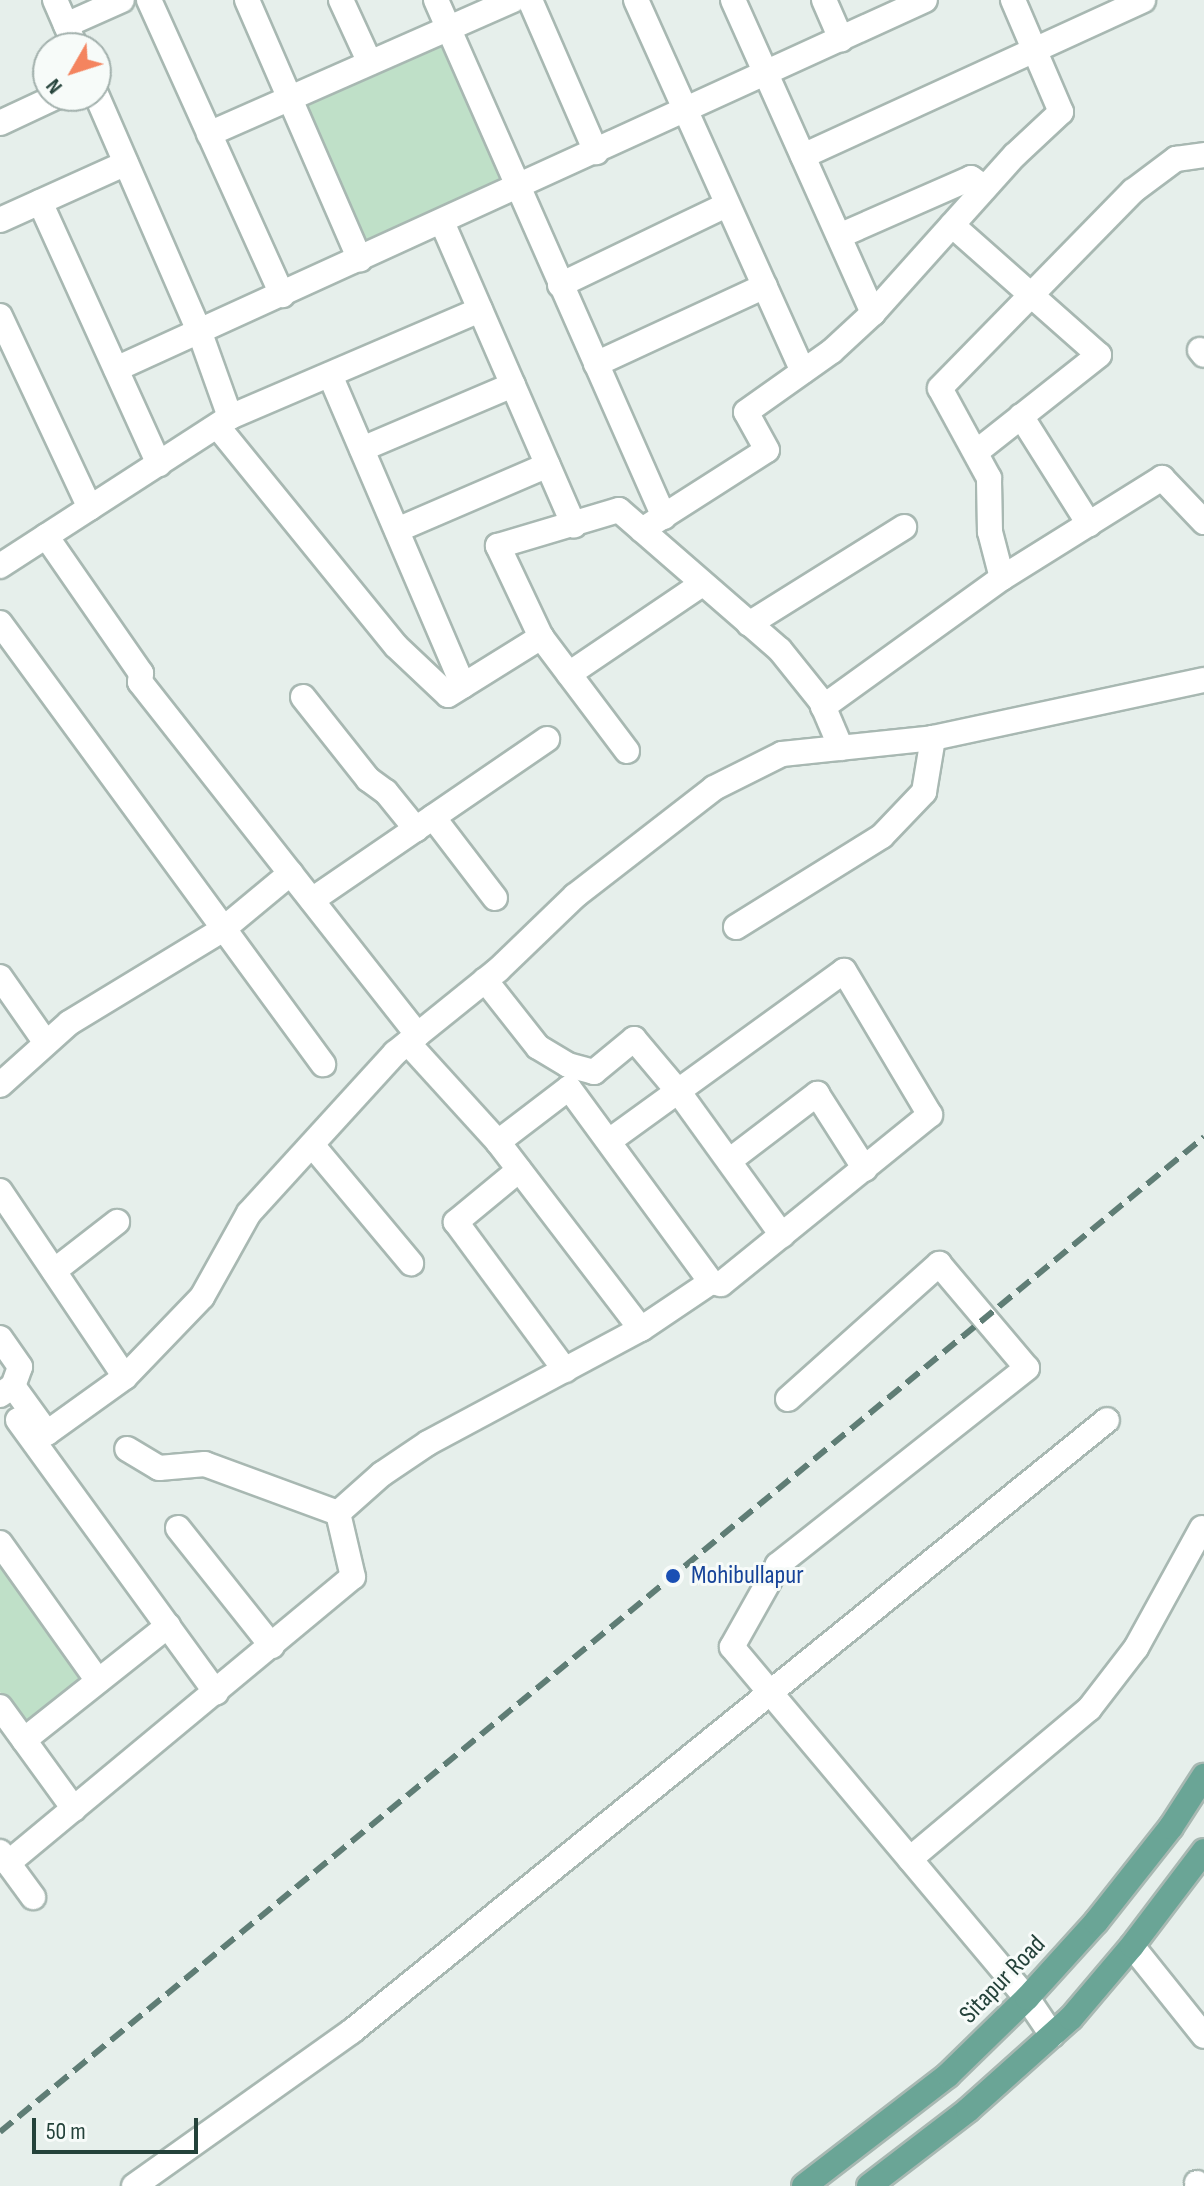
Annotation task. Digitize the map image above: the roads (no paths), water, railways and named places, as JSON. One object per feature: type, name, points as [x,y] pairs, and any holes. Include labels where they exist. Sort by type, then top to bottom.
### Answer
[{"type":"main road","name":"Sitapur Road","points":[[804,2186],[948,2075],[1027,1998],[1096,1922],[1171,1827],[1204,1776]]},
{"type":"main road","points":[[869,2186],[968,2110],[1071,2018],[1204,1853]]},
{"type":"street","points":[[55,0],[69,32]]},
{"type":"street","points":[[66,25],[122,0]]},
{"type":"street","points":[[149,0],[282,295]]},
{"type":"street","points":[[247,0],[360,260]]},
{"type":"street","points":[[341,0],[370,63]]},
{"type":"street","points":[[436,0],[664,517]]},
{"type":"street","points":[[209,134],[513,0]]},
{"type":"street","points":[[530,0],[596,152]]},
{"type":"street","points":[[636,0],[688,109],[726,205],[803,371]]},
{"type":"street","points":[[733,0],[873,313]]},
{"type":"street","points":[[824,0],[841,39]]},
{"type":"street","points":[[116,369],[925,0]]},
{"type":"street","points":[[642,530],[767,450],[746,412],[832,351],[873,313],[985,188],[1061,112],[1013,0]]},
{"type":"street","points":[[803,156],[1143,0]]},
{"type":"street","points":[[0,123],[32,108]]},
{"type":"street","points":[[104,112],[200,333],[224,422],[396,646],[448,695],[541,637]]},
{"type":"street","points":[[1002,578],[990,532],[989,478],[940,388],[1133,191],[1176,159],[1204,155]]},
{"type":"street","points":[[0,220],[126,163]]},
{"type":"street","points":[[839,236],[971,178],[985,188]]},
{"type":"street","points":[[40,202],[159,464]]},
{"type":"street","points":[[560,285],[726,205]]},
{"type":"street","points":[[442,222],[574,525]]},
{"type":"street","points":[[952,225],[1099,355],[976,452]]},
{"type":"street","points":[[596,364],[765,286]]},
{"type":"street","points":[[0,566],[224,422],[480,310]]},
{"type":"street","points":[[0,316],[90,508]]},
{"type":"street","points":[[330,375],[463,686]]},
{"type":"street","points":[[362,449],[513,385]]},
{"type":"street","points":[[1021,416],[1089,524]]},
{"type":"street","points":[[397,530],[548,465]]},
{"type":"street","points":[[823,707],[1002,578],[1162,478],[1204,522]]},
{"type":"street","points":[[627,751],[541,637],[498,546],[619,510],[780,650],[823,707],[841,748]]},
{"type":"street","points":[[749,624],[904,527]]},
{"type":"street","points":[[46,536],[141,673],[140,682],[312,900],[413,1039],[498,1142],[641,1329]]},
{"type":"street","points":[[569,674],[702,584]]},
{"type":"street","points":[[0,623],[323,1064]]},
{"type":"street","points":[[4,1392],[47,1433],[125,1377],[202,1297],[249,1213],[413,1039],[485,980],[575,896],[714,788],[782,754],[933,738],[1204,680]]},
{"type":"street","points":[[303,697],[368,779],[424,823],[495,898]]},
{"type":"street","points":[[736,927],[882,836],[924,792],[933,738]]},
{"type":"street","points":[[312,900],[547,739]]},
{"type":"street","points":[[0,1085],[69,1023],[222,930],[291,873]]},
{"type":"street","points":[[498,1142],[569,1088],[711,1282],[721,1284],[930,1115],[844,971],[609,1141]]},
{"type":"street","points":[[0,977],[46,1043]]},
{"type":"street","points":[[485,980],[538,1047],[568,1065],[594,1072],[634,1039],[678,1091],[782,1235]]},
{"type":"street","points":[[729,1161],[817,1094],[865,1169]]},
{"type":"street","points":[[313,1146],[411,1263]]},
{"type":"street","points":[[519,1170],[456,1222],[565,1370]]},
{"type":"street","points":[[0,1191],[125,1377]]},
{"type":"street","points":[[54,1271],[117,1222]]},
{"type":"street","points":[[788,1399],[939,1264],[1027,1368],[778,1565],[732,1647],[1027,1998],[1052,2035]]},
{"type":"street","points":[[338,1513],[382,1474],[428,1443],[641,1329],[711,1282]]},
{"type":"street","points":[[0,1338],[20,1367],[4,1392]]},
{"type":"street","points":[[4,1392],[216,1693]]},
{"type":"street","points":[[134,2186],[352,2031],[772,1695],[1107,1420]]},
{"type":"street","points":[[127,1449],[159,1468],[205,1464],[338,1513]]},
{"type":"street","points":[[33,1897],[4,1858],[74,1809],[353,1577],[338,1513]]},
{"type":"street","points":[[178,1528],[272,1646]]},
{"type":"street","points":[[910,1859],[1089,1709],[1136,1648],[1202,1528]]},
{"type":"street","points":[[0,1543],[98,1681]]},
{"type":"street","points":[[24,1740],[168,1626]]},
{"type":"street","points":[[0,1707],[74,1809]]},
{"type":"street","points":[[1132,1946],[1204,2036]]},
{"type":"railway","points":[[0,2132],[1204,1137]]},
{"type":"place","name":"Mohibullapur","points":[[673,1576]]}]
